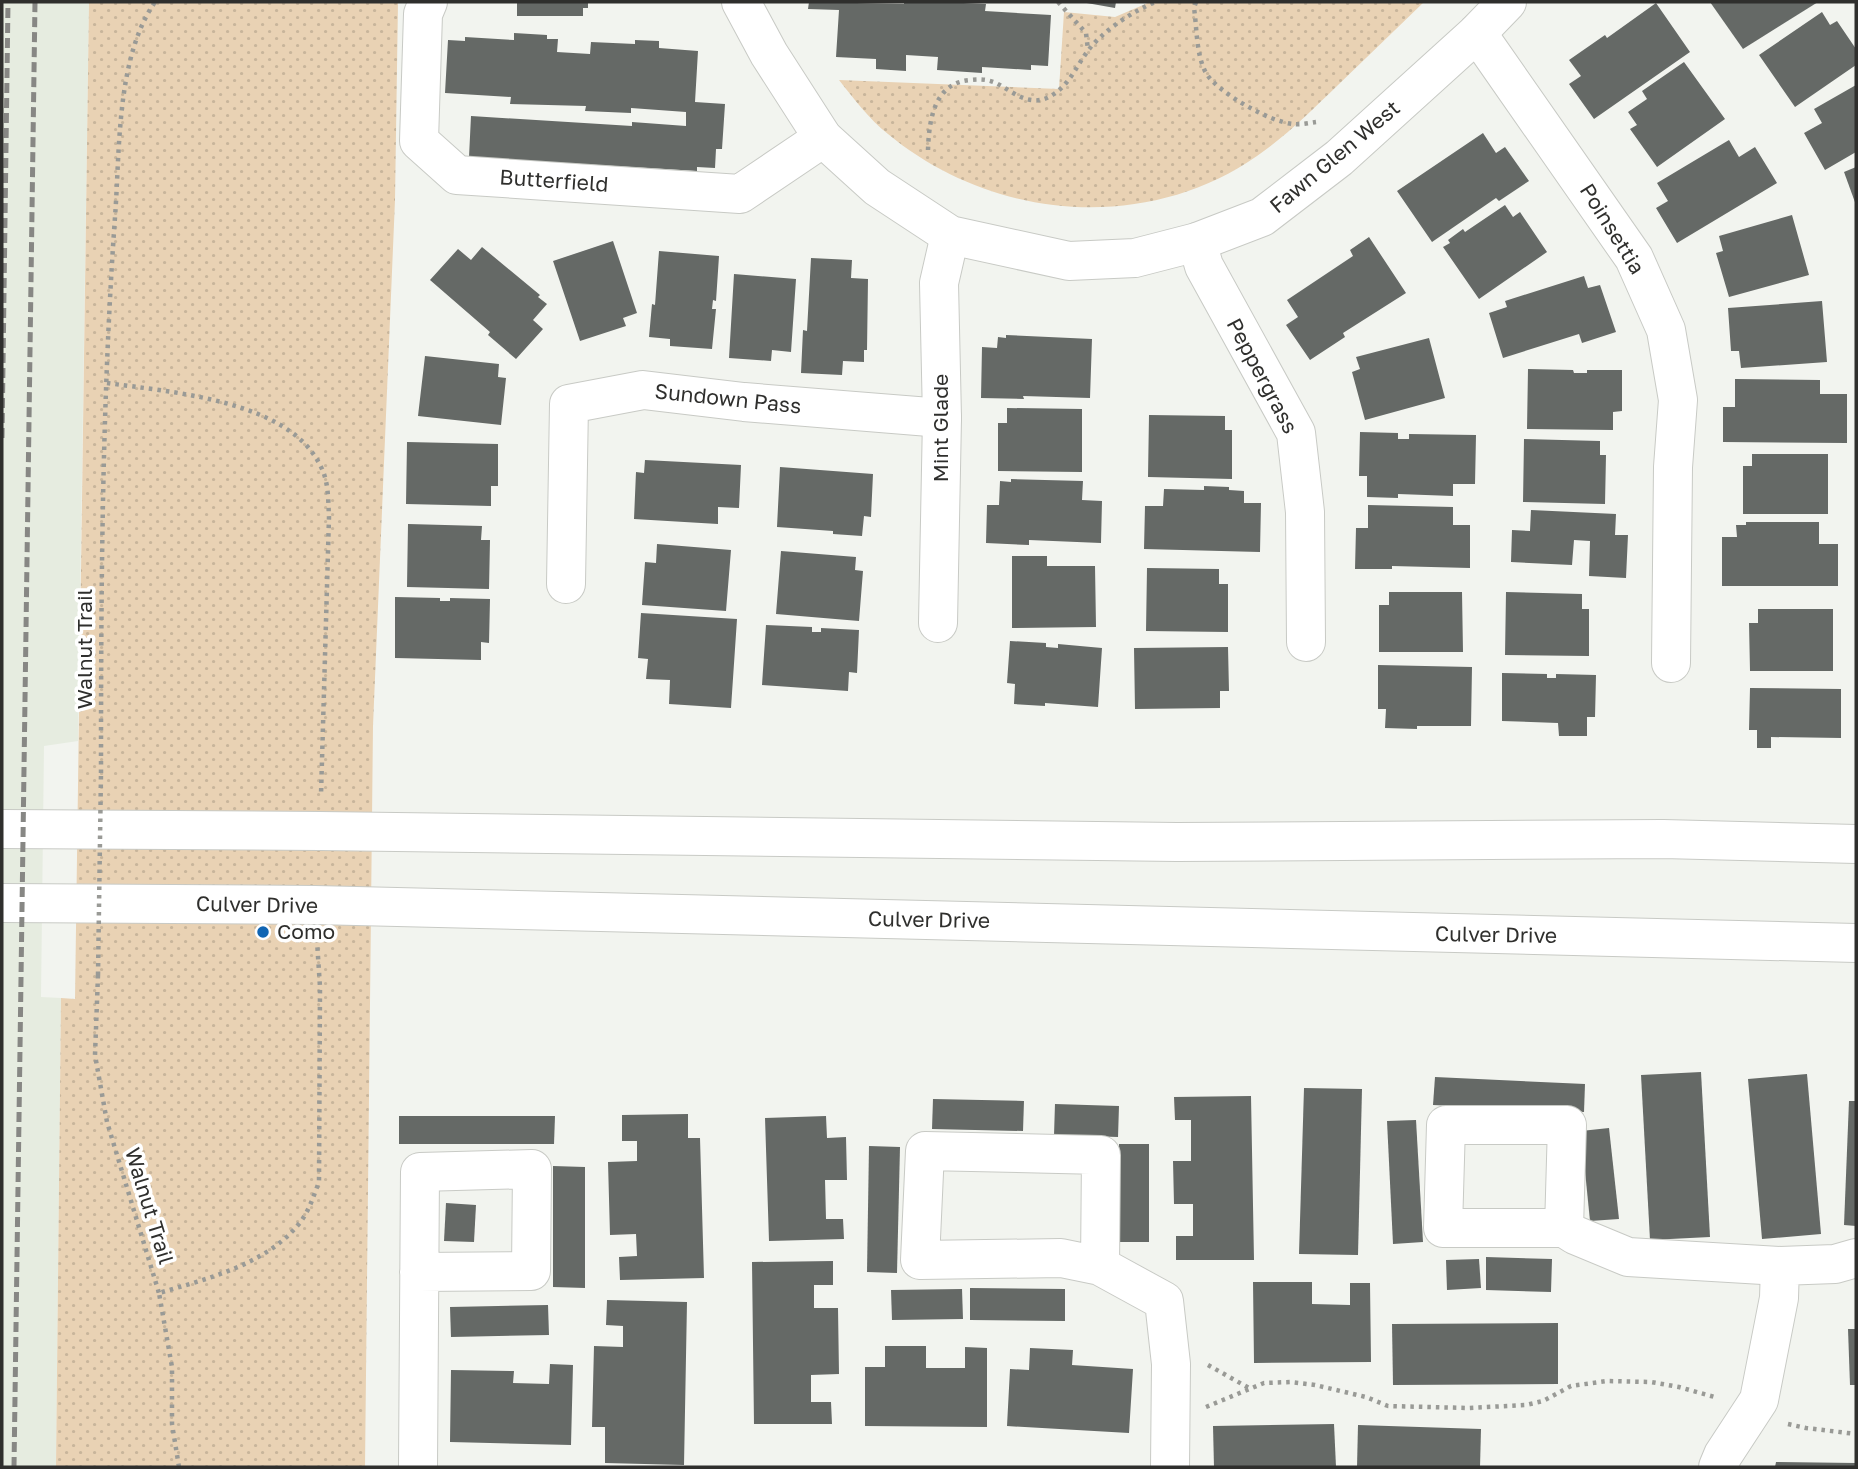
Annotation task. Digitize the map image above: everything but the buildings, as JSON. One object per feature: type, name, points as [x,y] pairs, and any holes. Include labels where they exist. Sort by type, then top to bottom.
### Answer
[{"type":"main road","name":"Butterfield","points":[[428,2],[423,14],[419,141],[457,175],[740,194],[823,138]]},
{"type":"main road","name":"Fawn Glen West","points":[[741,2],[769,54],[823,138],[877,187],[950,234],[1069,261],[1135,258],[1197,242],[1262,217],[1339,158],[1477,33],[1507,2]]},
{"type":"main road","name":"Poinsettia","points":[[1477,33],[1634,258],[1666,330],[1678,400],[1673,467],[1671,663]]},
{"type":"main road","name":"Mint Glade","points":[[938,623],[942,418],[939,283],[950,234]]},
{"type":"main road","name":"Peppergrass","points":[[1197,242],[1204,266],[1296,433],[1305,512],[1306,642]]},
{"type":"main road","name":"Sundown Pass","points":[[566,584],[569,404],[643,390],[744,402],[942,418]]},
{"type":"main road","points":[[2,829],[1149,842],[1663,839],[1856,844]]},
{"type":"main road","name":"Culver Drive","points":[[2,903],[315,905],[1856,943]]},
{"type":"main road","points":[[1100,1266],[1101,1155],[925,1151],[920,1260],[1062,1258],[1100,1266],[1164,1301],[1171,1364],[1170,1467]]},
{"type":"main road","points":[[1564,1228],[1628,1257],[1780,1266],[1835,1264],[1856,1258]]},
{"type":"main road","points":[[1718,1467],[1759,1400],[1779,1298],[1780,1266]]},
{"type":"main road","points":[[418,1467],[419,1272]]},
{"type":"path","name":"Walnut Trail","points":[[155,2],[147,14],[133,51],[123,98],[110,293],[101,547],[101,773],[95,1055],[107,1122],[159,1293],[172,1367],[172,1424],[179,1467]]},
{"type":"path","points":[[1058,2],[1086,33],[1088,50]]},
{"type":"path","points":[[928,150],[929,129],[936,103],[943,91],[962,80],[981,78],[996,83],[1018,98],[1040,100],[1054,94],[1073,75],[1088,50],[1121,22],[1155,2]]},
{"type":"path","points":[[1196,2],[1194,8],[1200,55],[1206,74],[1232,98],[1265,116],[1293,124],[1315,122]]},
{"type":"path","points":[[107,383],[205,397],[244,410],[282,426],[300,438],[320,465],[328,488],[329,517],[320,831]]},
{"type":"path","name":"Walnut Trail","points":[[159,1293],[251,1260],[283,1240],[308,1210],[319,1182],[320,987],[315,905]]},
{"type":"path","points":[[1205,1363],[1249,1389]]},
{"type":"path","points":[[1203,1409],[1264,1384],[1291,1382],[1366,1397],[1388,1406],[1468,1408],[1526,1405],[1543,1401],[1571,1386],[1607,1381],[1651,1382],[1679,1387],[1729,1402]]},
{"type":"path","points":[[1782,1422],[1856,1434]]},
{"type":"shaded area","points":[[2,2],[89,2],[78,741],[44,746],[41,997],[61,998],[56,1467],[2,1467]]},
{"type":"shaded area","points":[[89,2],[398,2],[395,200],[373,726],[365,1467],[56,1467],[61,998],[75,999]]},
{"type":"shaded area","points":[[1150,2],[1424,2],[1308,114],[1257,156],[1213,181],[1167,198],[1118,206],[1070,206],[1021,199],[974,185],[929,163],[888,134],[839,80],[1059,89],[1064,12],[1115,17]]},
{"type":"railway","points":[[2,438],[8,2]]},
{"type":"railway","points":[[14,1467],[35,2]]},
{"type":"place","name":"Como","points":[[263,932]]}]
